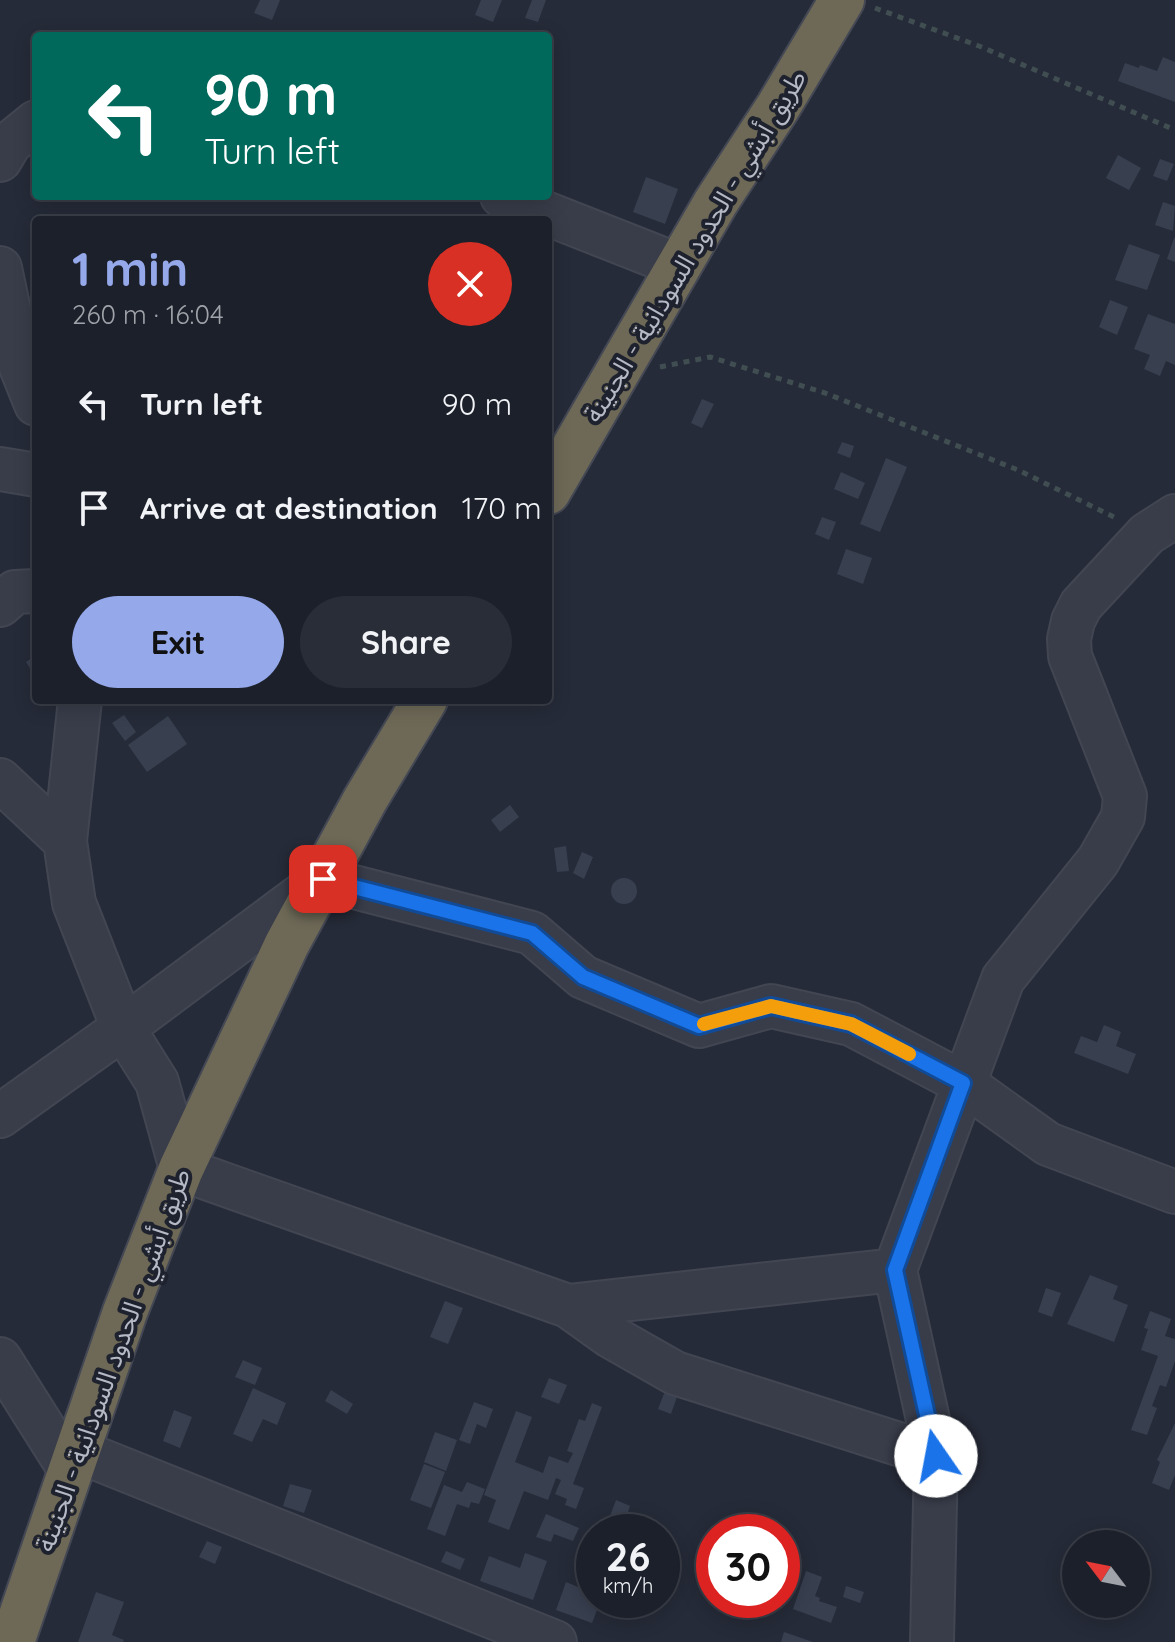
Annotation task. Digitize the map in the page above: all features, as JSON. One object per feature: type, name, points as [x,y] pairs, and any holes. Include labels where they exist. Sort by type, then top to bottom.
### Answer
[{"type":"highway","name":"طريق أبشي - الحدود السودانية - الجنينة","points":[[552,485],[680,266],[854,2]]},
{"type":"highway","name":"طريق أبشي - الحدود السودانية - الجنينة","points":[[12,1642],[125,1312],[181,1169],[287,944],[365,800],[423,704]]},
{"type":"street","points":[[0,160],[10,143],[32,125]]},
{"type":"street","points":[[512,200],[680,266]]},
{"type":"street","points":[[0,268],[21,367],[32,394]]},
{"type":"street","points":[[0,469],[32,474]]},
{"type":"street","points":[[932,1642],[936,1456],[895,1270],[1003,979],[1098,861],[1123,817],[1125,796],[1070,656],[1069,639],[1081,605],[1161,525]]},
{"type":"street","points":[[0,605],[15,592],[32,591]]},
{"type":"street","points":[[80,704],[65,841],[74,903],[123,1028],[157,1082],[181,1169],[568,1306],[610,1336],[675,1373],[936,1456]]},
{"type":"street","points":[[0,780],[65,841]]},
{"type":"street","points":[[0,1116],[323,879],[532,933],[583,977],[699,1026],[771,1006],[851,1024],[963,1083],[1048,1144],[1175,1192]]},
{"type":"street","points":[[568,1306],[895,1270]]},
{"type":"street","points":[[0,1359],[74,1460],[555,1642]]},
{"type":"path","points":[[854,2],[979,46],[1175,130]]},
{"type":"path","points":[[616,376],[710,357],[825,393],[1161,525]]},
{"type":"building","points":[[260,0],[280,0],[272,20],[254,13]]},
{"type":"building","points":[[481,0],[502,0],[493,22],[475,15]]},
{"type":"building","points":[[532,0],[546,0],[538,22],[525,18]]},
{"type":"building","points":[[1163,57],[1175,62],[1175,102],[1118,81],[1125,63],[1157,71]]},
{"type":"building","points":[[1118,155],[1141,168],[1129,190],[1106,178]]},
{"type":"building","points":[[1160,159],[1174,164],[1167,181],[1153,176]]},
{"type":"building","points":[[646,177],[678,189],[665,224],[633,212]]},
{"type":"building","points":[[1163,202],[1175,206],[1173,231],[1155,225]]},
{"type":"building","points":[[1175,238],[1175,262],[1167,259]]},
{"type":"building","points":[[1129,244],[1160,255],[1147,290],[1115,280]]},
{"type":"building","points":[[1110,300],[1128,307],[1117,335],[1099,327]]},
{"type":"building","points":[[1148,314],[1175,324],[1175,365],[1166,361],[1160,376],[1144,369],[1150,355],[1134,349]]},
{"type":"building","points":[[702,399],[714,404],[702,428],[691,423]]},
{"type":"building","points":[[842,442],[854,446],[850,458],[837,453]]},
{"type":"building","points":[[886,458],[907,467],[880,532],[860,524]]},
{"type":"building","points":[[841,472],[865,483],[858,499],[834,489]]},
{"type":"building","points":[[822,517],[836,522],[829,540],[815,534]]},
{"type":"building","points":[[846,549],[872,558],[863,584],[837,574]]},
{"type":"building","points":[[32,658],[32,672],[26,662]]},
{"type":"building","points":[[124,715],[136,732],[125,741],[112,723]]},
{"type":"building","points":[[168,716],[187,744],[147,772],[128,745]]},
{"type":"building","points":[[510,805],[519,817],[500,832],[491,820]]},
{"type":"building","points":[[566,846],[569,871],[557,872],[554,848]]},
{"type":"building","points":[[582,852],[593,857],[584,879],[573,873]]},
{"type":"building","points":[[624,878],[633,882],[637,891],[633,900],[624,904],[615,900],[611,891],[615,882]]},
{"type":"building","points":[[1104,1025],[1121,1032],[1116,1046],[1136,1054],[1128,1074],[1074,1053],[1081,1036],[1097,1042]]},
{"type":"building","points":[[1090,1275],[1118,1286],[1113,1299],[1128,1305],[1114,1342],[1067,1324]]},
{"type":"building","points":[[1046,1288],[1061,1293],[1052,1317],[1038,1312]]},
{"type":"building","points":[[445,1301],[463,1308],[448,1344],[430,1337]]},
{"type":"building","points":[[1150,1311],[1171,1319],[1165,1336],[1175,1339],[1175,1361],[1166,1387],[1160,1385],[1152,1406],[1157,1408],[1147,1435],[1131,1430],[1158,1356],[1141,1350]]},
{"type":"building","points":[[243,1360],[262,1368],[255,1385],[235,1377]]},
{"type":"building","points":[[549,1378],[567,1385],[559,1404],[541,1397]]},
{"type":"building","points":[[667,1386],[679,1391],[671,1414],[658,1409]]},
{"type":"building","points":[[253,1388],[286,1403],[277,1425],[263,1419],[252,1442],[233,1434]]},
{"type":"building","points":[[331,1390],[353,1404],[347,1414],[325,1401]]},
{"type":"building","points":[[474,1402],[493,1409],[486,1428],[477,1424],[470,1444],[459,1440]]},
{"type":"building","points":[[592,1403],[602,1407],[573,1484],[584,1488],[576,1509],[565,1505],[567,1499],[555,1494],[561,1480],[556,1478],[548,1500],[524,1491],[509,1530],[488,1522],[496,1500],[484,1495],[516,1411],[532,1417],[515,1462],[543,1473],[549,1456],[568,1463],[573,1453],[567,1451],[579,1419],[585,1421]]},
{"type":"building","points":[[174,1410],[192,1417],[180,1448],[163,1441]]},
{"type":"building","points":[[1175,1423],[1175,1475],[1169,1490],[1152,1483],[1160,1462],[1157,1460]]},
{"type":"building","points":[[435,1432],[457,1440],[446,1471],[424,1462]]},
{"type":"building","points":[[424,1464],[445,1472],[431,1508],[410,1500]]},
{"type":"building","points":[[467,1482],[485,1489],[479,1504],[471,1502],[469,1508],[457,1504],[445,1536],[427,1529],[444,1485],[462,1492]]},
{"type":"building","points":[[290,1484],[312,1490],[304,1513],[283,1506]]},
{"type":"building","points":[[616,1500],[630,1506],[627,1514],[611,1514]]},
{"type":"building","points":[[546,1514],[576,1527],[573,1541],[554,1534],[551,1542],[536,1537]]},
{"type":"building","points":[[207,1541],[222,1547],[215,1564],[199,1557]]},
{"type":"building","points":[[446,1551],[465,1559],[460,1570],[441,1562]]},
{"type":"building","points":[[525,1553],[547,1561],[533,1600],[480,1581],[489,1556],[520,1568]]},
{"type":"building","points":[[806,1571],[822,1577],[815,1596],[820,1598],[819,1601],[837,1607],[831,1623],[800,1612],[800,1589]]},
{"type":"building","points":[[566,1582],[576,1586],[576,1617],[556,1610]]},
{"type":"building","points":[[846,1586],[864,1592],[860,1603],[843,1597]]},
{"type":"building","points":[[96,1592],[124,1602],[112,1635],[123,1642],[78,1642]]},
{"type":"building","points":[[784,1632],[813,1642],[781,1642]]},
{"type":"slow traffic","points":[[704,1024],[771,1006],[851,1024],[909,1054]]},
{"type":"route","points":[[323,879],[532,933],[583,977],[699,1026],[771,1006],[851,1024],[963,1083],[895,1270],[936,1456]]}]
